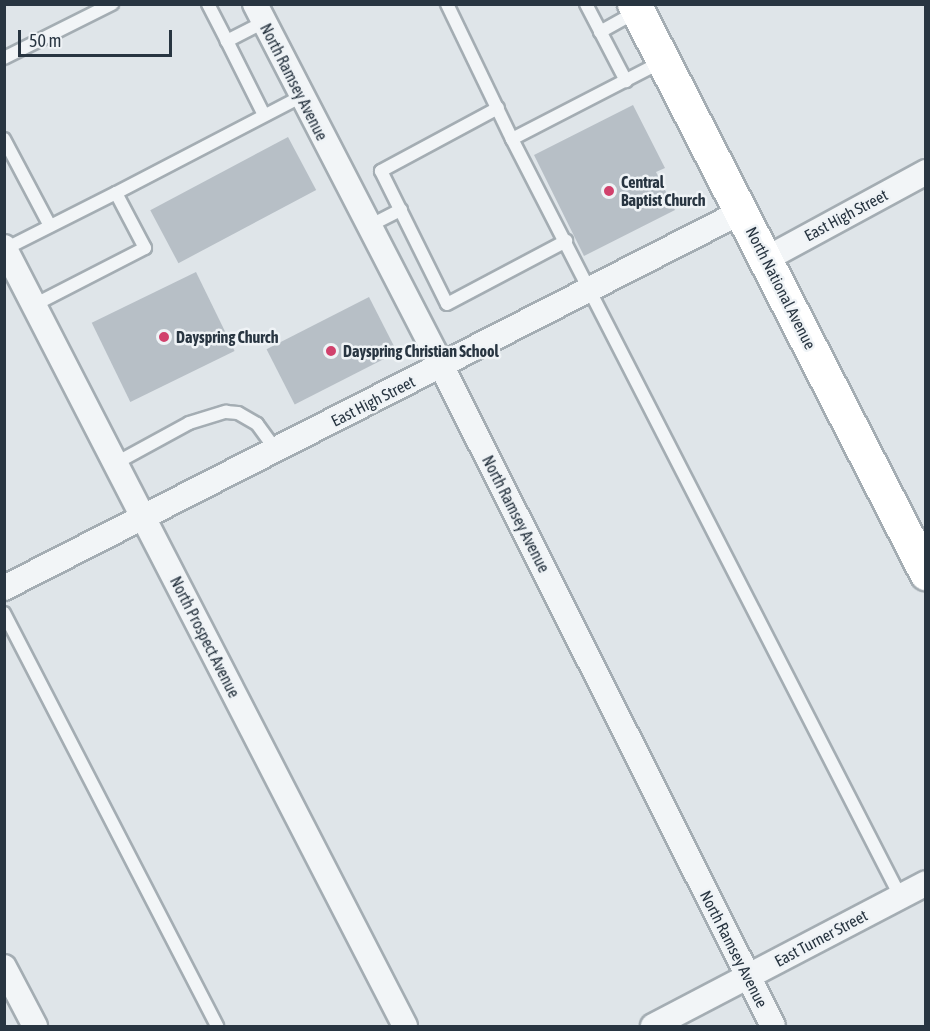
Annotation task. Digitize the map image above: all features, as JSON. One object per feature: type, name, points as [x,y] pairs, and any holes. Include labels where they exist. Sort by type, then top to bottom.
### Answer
[{"type":"main road","name":"North National Avenue","points":[[636,8],[926,573]]},
{"type":"street","name":"North Ramsey Avenue","points":[[259,13],[442,367],[773,1026]]},
{"type":"street","name":"East High Street","points":[[766,259],[926,172]]},
{"type":"street","name":"East High Street","points":[[4,588],[442,367],[741,212]]},
{"type":"street","name":"North Prospect Avenue","points":[[5,248],[405,1026]]},
{"type":"street","name":"East Turner Street","points":[[653,1026],[926,883]]},
{"type":"street","points":[[4,967],[35,1026]]},
{"type":"lane","points":[[4,58],[112,4]]},
{"type":"lane","points":[[208,4],[264,115]]},
{"type":"lane","points":[[447,4],[512,139],[900,896]]},
{"type":"lane","points":[[586,4],[626,81]]},
{"type":"lane","points":[[600,32],[636,8]]},
{"type":"lane","points":[[226,41],[259,13]]},
{"type":"lane","points":[[512,139],[664,61]]},
{"type":"lane","points":[[5,248],[302,96]]},
{"type":"lane","points":[[498,108],[381,171],[447,304],[566,241]]},
{"type":"lane","points":[[4,139],[8,153],[50,226]]},
{"type":"lane","points":[[34,304],[145,248],[116,193]]},
{"type":"lane","points":[[369,226],[401,210]]},
{"type":"lane","points":[[116,463],[189,423],[226,412],[238,413],[257,424],[276,450]]},
{"type":"lane","points":[[4,613],[217,1026]]},
{"type":"building","name":"Central Baptist Church","points":[[633,105],[665,168],[656,172],[675,210],[584,256],[534,155]]},
{"type":"building","points":[[288,137],[316,190],[178,263],[150,210]]},
{"type":"building","name":"Dayspring Church","points":[[196,272],[235,351],[130,402],[92,323]]},
{"type":"building","name":"Dayspring Christian School","points":[[369,297],[397,352],[295,404],[267,349]]},
{"type":"place","name":"Central Baptist Church","points":[[609,191]]},
{"type":"place","name":"Dayspring Church","points":[[164,337]]},
{"type":"place","name":"Dayspring Christian School","points":[[331,351]]}]
